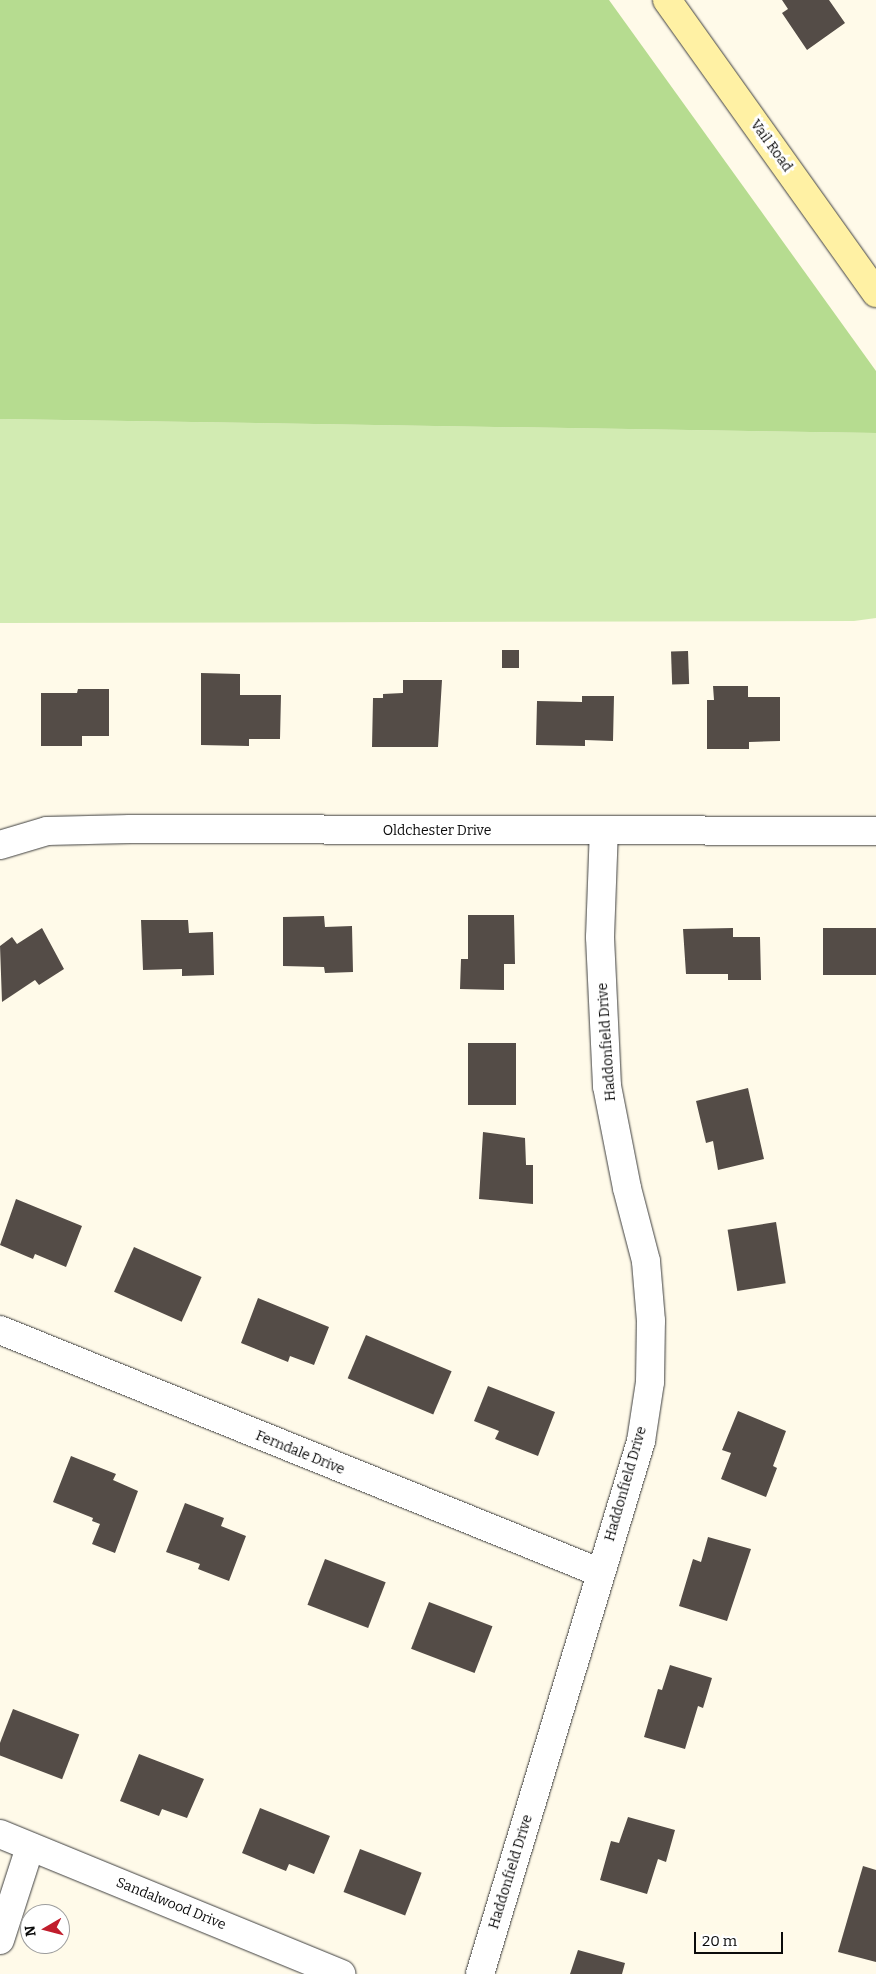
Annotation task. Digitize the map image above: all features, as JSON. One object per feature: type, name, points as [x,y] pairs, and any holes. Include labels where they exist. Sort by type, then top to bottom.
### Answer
[{"type":"street","name":"Vail Road","points":[[667,0],[876,292]]},
{"type":"street","name":"Oldchester Drive","points":[[0,845],[47,831],[130,828],[876,831]]},
{"type":"street","name":"Haddonfield Drive","points":[[480,1974],[641,1441],[650,1382],[651,1321],[646,1261],[627,1188],[607,1086],[600,937],[604,830]]},
{"type":"street","name":"Ferndale Drive","points":[[0,1330],[601,1573]]},
{"type":"street","name":"Sandalwood Drive","points":[[0,1834],[341,1974]]},
{"type":"street","points":[[0,1940],[30,1847]]},
{"type":"green space","points":[[0,0],[609,0],[876,371],[876,433],[0,419]]},
{"type":"green space","points":[[0,419],[876,433],[876,618],[854,621],[0,623]]},
{"type":"building","points":[[782,0],[829,0],[845,23],[807,50],[782,13],[788,9]]},
{"type":"building","points":[[502,650],[519,650],[519,668],[502,668]]},
{"type":"building","points":[[688,651],[689,684],[672,685],[671,652]]},
{"type":"building","points":[[201,673],[240,674],[240,695],[281,695],[280,739],[249,739],[249,746],[201,745]]},
{"type":"building","points":[[403,680],[442,680],[438,747],[372,747],[373,698],[383,698],[383,694],[403,693]]},
{"type":"building","points":[[713,686],[748,686],[748,697],[780,697],[780,741],[749,742],[749,749],[707,749],[707,700],[714,700]]},
{"type":"building","points":[[78,689],[109,689],[109,736],[82,736],[82,746],[41,746],[41,693],[77,693]]},
{"type":"building","points":[[582,696],[614,696],[613,741],[585,740],[585,746],[536,745],[537,701],[582,702]]},
{"type":"building","points":[[468,915],[514,915],[515,964],[504,964],[504,990],[460,989],[461,959],[468,959]]},
{"type":"building","points":[[324,916],[325,927],[352,926],[353,972],[325,973],[324,967],[283,966],[283,917]]},
{"type":"building","points":[[141,920],[188,920],[189,933],[213,932],[214,975],[182,976],[182,969],[143,970]]},
{"type":"building","points":[[42,928],[64,969],[39,985],[35,980],[2,1002],[0,946],[12,937],[17,944]]},
{"type":"building","points":[[733,928],[733,937],[760,937],[761,980],[728,980],[728,974],[686,974],[683,929]]},
{"type":"building","points":[[823,928],[876,928],[876,975],[823,975]]},
{"type":"building","points":[[468,1043],[516,1043],[516,1105],[468,1105]]},
{"type":"building","points":[[748,1088],[764,1159],[718,1170],[713,1141],[706,1143],[696,1101]]},
{"type":"building","points":[[483,1132],[525,1138],[526,1165],[533,1165],[533,1204],[479,1199]]},
{"type":"building","points":[[16,1199],[82,1226],[66,1267],[35,1254],[33,1259],[0,1245]]},
{"type":"building","points":[[776,1222],[786,1283],[737,1291],[728,1230]]},
{"type":"building","points":[[134,1247],[202,1277],[182,1322],[114,1292]]},
{"type":"building","points":[[258,1298],[329,1327],[314,1365],[290,1356],[288,1362],[241,1343]]},
{"type":"building","points":[[366,1335],[452,1371],[433,1415],[348,1378]]},
{"type":"building","points":[[488,1386],[555,1412],[538,1456],[495,1439],[499,1431],[474,1421]]},
{"type":"building","points":[[738,1411],[786,1431],[773,1466],[777,1468],[766,1497],[721,1479],[731,1453],[722,1450]]},
{"type":"building","points":[[71,1456],[116,1474],[113,1480],[138,1491],[115,1553],[92,1544],[100,1524],[92,1521],[93,1518],[53,1502]]},
{"type":"building","points":[[185,1503],[224,1518],[221,1526],[246,1536],[229,1581],[198,1569],[200,1564],[166,1552]]},
{"type":"building","points":[[708,1537],[751,1549],[727,1621],[679,1606],[693,1559],[701,1562]]},
{"type":"building","points":[[325,1559],[386,1582],[368,1628],[307,1605]]},
{"type":"building","points":[[429,1602],[492,1626],[475,1673],[411,1649]]},
{"type":"building","points":[[670,1665],[712,1678],[703,1708],[698,1706],[685,1749],[644,1737],[658,1689],[662,1690]]},
{"type":"building","points":[[13,1709],[79,1734],[62,1779],[0,1755],[0,1743]]},
{"type":"building","points":[[139,1754],[204,1779],[187,1818],[162,1809],[159,1816],[120,1801]]},
{"type":"building","points":[[260,1808],[330,1836],[314,1874],[289,1864],[286,1871],[242,1853]]},
{"type":"building","points":[[628,1817],[675,1830],[666,1862],[658,1859],[647,1894],[600,1880],[611,1841],[619,1843]]},
{"type":"building","points":[[360,1849],[422,1873],[405,1916],[344,1892]]},
{"type":"building","points":[[863,1866],[876,1870],[876,1962],[838,1952]]},
{"type":"building","points":[[578,1950],[625,1963],[622,1974],[570,1974]]}]
